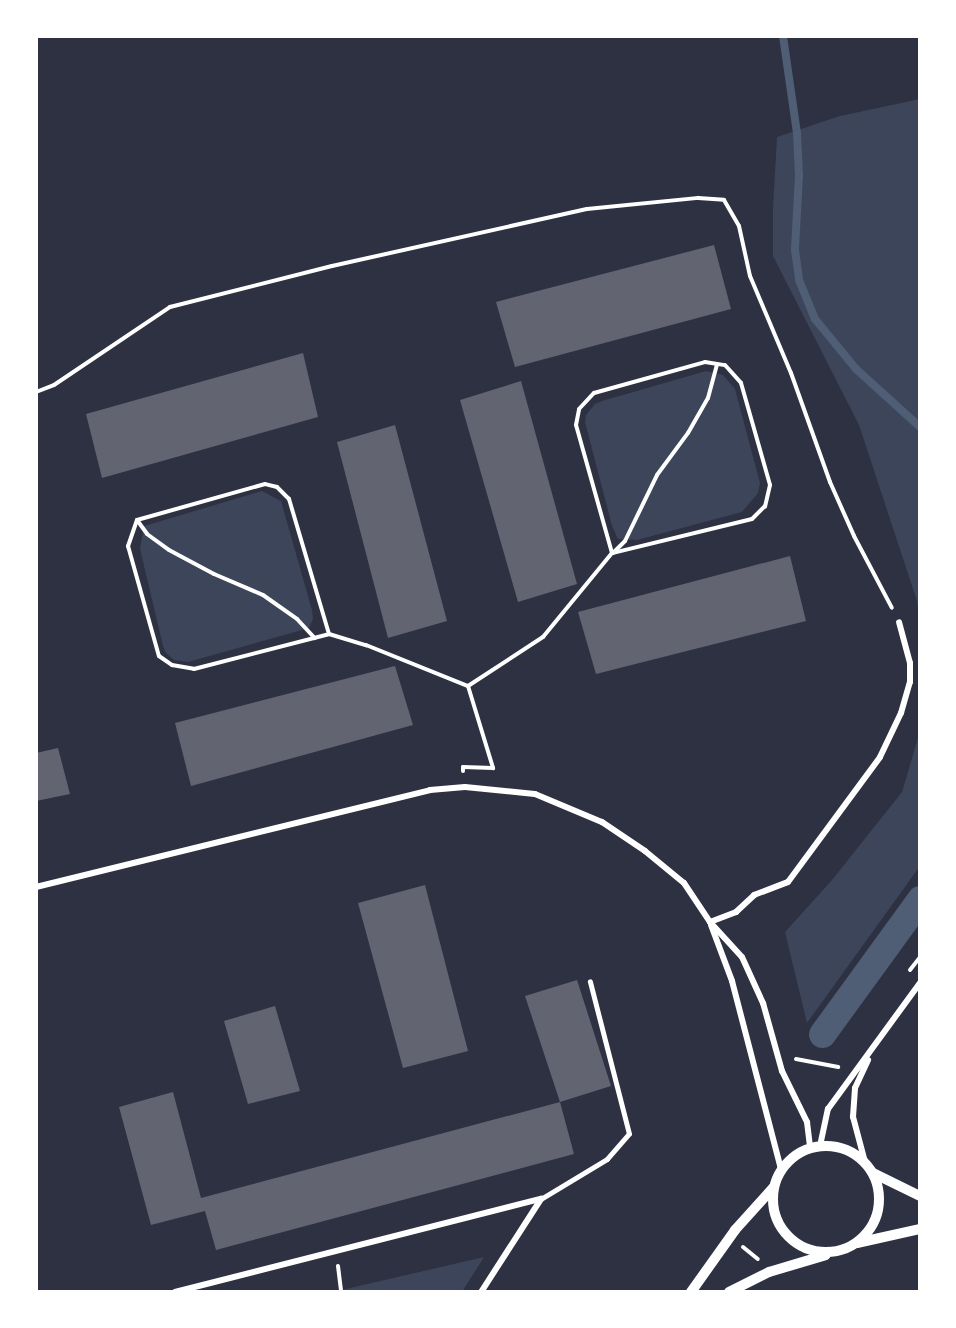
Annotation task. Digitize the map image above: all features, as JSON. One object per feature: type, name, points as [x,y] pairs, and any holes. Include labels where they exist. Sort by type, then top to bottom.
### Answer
[{"type":"street","points":[[710,922],[736,912],[754,895],[788,882],[880,757],[901,713],[910,682],[910,663],[899,622]]},
{"type":"street","points":[[36,887],[430,790],[465,787],[535,794],[602,822],[645,851],[684,883],[710,922],[742,957],[763,1003],[782,1071],[807,1122],[815,1147]]},
{"type":"street","points":[[710,922],[732,981],[781,1170]]},
{"type":"street","points":[[815,1147],[828,1109],[920,983]]},
{"type":"street","points":[[865,1162],[853,1117],[855,1088],[871,1051]]},
{"type":"street","points":[[691,1292],[735,1230],[773,1188],[781,1170],[794,1156],[815,1147],[836,1147],[852,1152],[865,1162],[873,1173],[879,1196],[876,1219],[868,1233],[856,1243],[838,1252],[770,1272],[729,1292]]},
{"type":"street","points":[[873,1173],[920,1196]]},
{"type":"street","points":[[773,1188],[773,1209],[781,1229],[797,1244],[816,1252],[838,1252]]},
{"type":"street","points":[[175,1292],[541,1199]]},
{"type":"street","points":[[481,1292],[541,1199]]},
{"type":"street","points":[[856,1243],[920,1229]]},
{"type":"lane","points":[[541,1199],[607,1159],[629,1134],[590,982]]},
{"type":"path","points":[[36,392],[54,385],[170,307],[332,266],[587,209],[698,198],[724,200],[739,226],[750,276],[791,374],[830,482],[854,536],[899,622]]},
{"type":"path","points":[[705,362],[725,365],[741,382],[770,485],[765,506],[752,519],[612,554],[576,425],[579,409],[594,393],[705,362]]},
{"type":"path","points":[[468,686],[543,637],[625,541],[657,475],[688,433],[708,398],[717,364]]},
{"type":"path","points":[[137,520],[265,484],[277,488],[289,499],[329,634]]},
{"type":"path","points":[[137,520],[128,546],[159,656],[172,665],[194,669],[329,634],[366,645],[468,686]]},
{"type":"path","points":[[137,520],[147,534],[169,550],[214,574],[263,595],[297,619],[315,638]]},
{"type":"path","points":[[465,787],[463,767],[493,768],[468,686]]},
{"type":"path","points":[[337,1252],[341,1292]]},
{"type":"shaded area","points":[[920,99],[920,626],[917,601],[859,425],[773,256],[773,208],[777,137],[840,116]]},
{"type":"shaded area","points":[[706,371],[723,375],[735,389],[760,483],[758,493],[742,512],[637,540],[618,539],[612,526],[585,422],[586,415],[595,404],[602,401]]},
{"type":"shaded area","points":[[262,491],[281,501],[312,610],[313,619],[309,628],[188,662],[174,660],[166,653],[163,646],[140,549],[144,526]]},
{"type":"shaded area","points":[[920,731],[920,866],[807,1023],[785,932],[832,880],[902,792]]},
{"type":"shaded area","points":[[484,1257],[462,1292],[333,1292]]},
{"type":"building","points":[[714,245],[731,309],[515,367],[496,302]]},
{"type":"building","points":[[303,353],[318,417],[102,478],[86,414]]},
{"type":"building","points":[[521,381],[577,584],[518,602],[460,400]]},
{"type":"building","points":[[395,425],[447,621],[388,638],[337,442]]},
{"type":"building","points":[[790,556],[806,621],[596,674],[578,612]]},
{"type":"building","points":[[395,666],[413,725],[191,786],[175,723]]},
{"type":"building","points":[[58,748],[70,794],[36,801],[36,753]]},
{"type":"building","points":[[425,885],[468,1051],[403,1068],[358,903]]},
{"type":"building","points":[[577,980],[611,1086],[560,1102],[525,996]]},
{"type":"building","points":[[275,1006],[300,1091],[248,1104],[224,1021]]},
{"type":"building","points":[[173,1092],[201,1198],[560,1102],[574,1154],[216,1250],[205,1211],[151,1225],[119,1107]]},
{"type":"waterway","points":[[783,36],[797,133],[799,175],[795,250],[799,280],[815,319],[856,369],[920,427]]},
{"type":"waterway","points":[[822,1034],[920,899]]}]
